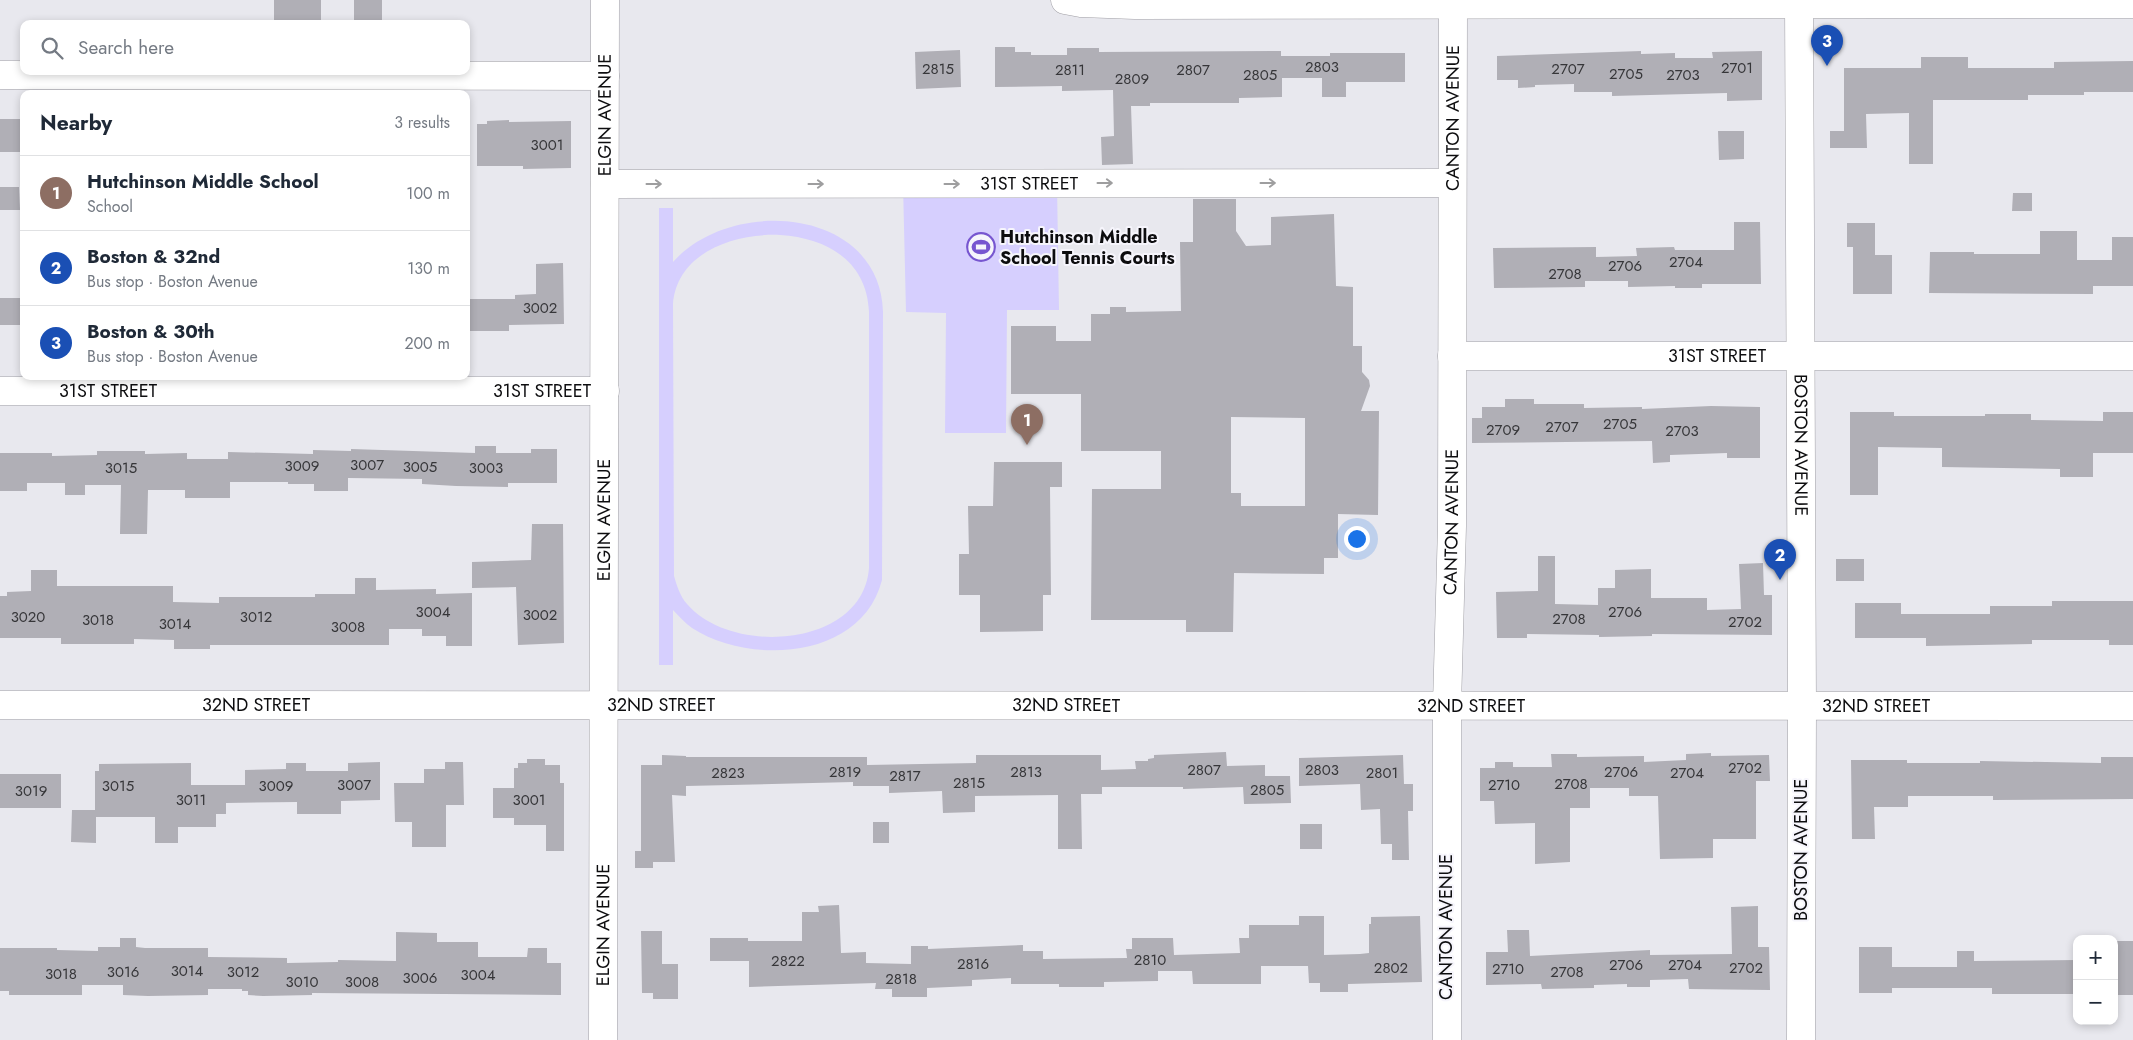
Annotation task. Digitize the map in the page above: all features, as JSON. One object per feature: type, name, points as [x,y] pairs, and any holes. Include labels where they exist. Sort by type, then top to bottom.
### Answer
[{"type":"street","name":"ELGIN AVENUE","points":[[603,1040],[602,706],[605,391],[605,0]]},
{"type":"street","points":[[1065,0],[1081,3],[1135,5],[1799,2],[2133,4]]},
{"type":"street","name":"BOSTON AVENUE","points":[[1799,2],[1802,706],[1801,1040]]},
{"type":"street","name":"CANTON AVENUE","points":[[1447,1040],[1447,705],[1452,526],[1453,5]]},
{"type":"street","points":[[0,75],[605,76]]},
{"type":"street","name":"31ST STREET","points":[[605,184],[1452,183]]},
{"type":"street","name":"31ST STREET","points":[[1452,356],[2133,356]]},
{"type":"street","name":"31ST STREET","points":[[0,391],[605,391]]},
{"type":"street","name":"32ND STREET","points":[[0,705],[2133,706]]},
{"type":"shaded area","name":"Hutchinson Middle School Tennis Courts","points":[[903,184],[1057,184],[1059,310],[1007,310],[1006,433],[945,433],[946,313],[906,312]]},
{"type":"shaded area","points":[[659,208],[673,208],[673,262],[699,241],[730,227],[764,221],[799,223],[831,233],[857,251],[875,277],[883,312],[882,580],[871,606],[852,626],[829,640],[802,648],[773,650],[744,648],[716,640],[692,628],[673,610],[673,665],[659,665]],"holes":[[[763,235],[797,237],[828,247],[841,256],[852,266],[861,279],[867,294],[869,312],[869,568],[861,595],[844,615],[820,628],[792,636],[762,637],[733,632],[707,621],[687,604],[679,591],[674,576],[673,304],[677,286],[685,271],[711,249],[727,242]]]},
{"type":"building","points":[[274,0],[321,0],[321,20],[274,20]]},
{"type":"building","points":[[354,0],[382,0],[382,20],[354,20]]},
{"type":"building","points":[[995,47],[1015,47],[1015,52],[1031,52],[1031,55],[1067,55],[1067,48],[1099,48],[1099,52],[1281,51],[1281,56],[1330,56],[1330,53],[1405,53],[1405,82],[1346,82],[1346,97],[1322,97],[1322,78],[1282,78],[1282,97],[1239,98],[1239,103],[1150,103],[1150,106],[1131,106],[1133,164],[1102,165],[1101,137],[1114,136],[1113,90],[1062,91],[1062,86],[995,87]]},
{"type":"building","points":[[960,50],[961,87],[916,89],[915,52]]},
{"type":"building","points":[[1641,51],[1641,54],[1675,53],[1675,58],[1713,58],[1712,52],[1762,51],[1762,100],[1727,101],[1727,93],[1612,96],[1612,92],[1574,92],[1574,84],[1535,85],[1535,87],[1518,88],[1518,80],[1497,80],[1497,56]]},
{"type":"building","points":[[1921,57],[1968,57],[1968,68],[2054,68],[2054,62],[2133,61],[2133,92],[2084,92],[2084,95],[2028,95],[2028,100],[1933,100],[1933,164],[1909,164],[1909,113],[1866,114],[1867,148],[1830,148],[1830,131],[1844,131],[1844,68],[1921,68]]},
{"type":"building","points":[[0,119],[20,119],[20,152],[0,152]]},
{"type":"building","points":[[509,120],[509,122],[571,121],[571,168],[523,169],[523,166],[477,166],[477,124],[487,124],[487,121]]},
{"type":"building","points":[[1718,131],[1744,131],[1744,159],[1719,160]]},
{"type":"building","points":[[0,187],[19,187],[20,210],[0,210]]},
{"type":"building","points":[[2013,193],[2032,193],[2032,211],[2012,211]]},
{"type":"building","points":[[1193,199],[1236,199],[1236,231],[1246,246],[1271,245],[1271,217],[1334,214],[1336,286],[1353,287],[1353,346],[1362,346],[1362,372],[1369,380],[1370,386],[1361,411],[1379,411],[1378,515],[1338,514],[1338,558],[1324,558],[1324,574],[1234,573],[1233,632],[1186,632],[1186,620],[1091,620],[1092,489],[1161,489],[1161,451],[1081,451],[1081,394],[1011,394],[1011,326],[1056,326],[1056,341],[1091,341],[1091,314],[1110,314],[1110,307],[1126,307],[1126,312],[1181,311],[1180,242],[1193,242]],"holes":[[[1231,417],[1305,418],[1305,506],[1241,506],[1241,493],[1231,493]]]},
{"type":"building","points":[[1734,222],[1760,222],[1761,284],[1702,284],[1702,288],[1675,288],[1675,286],[1628,287],[1628,281],[1585,281],[1585,287],[1494,288],[1493,248],[1596,247],[1596,257],[1637,256],[1636,248],[1674,247],[1675,250],[1734,250]]},
{"type":"building","points":[[1847,223],[1875,223],[1875,255],[1892,255],[1892,294],[1853,294],[1853,247],[1847,247]]},
{"type":"building","points":[[2040,231],[2077,231],[2077,260],[2112,260],[2112,237],[2133,237],[2133,286],[2093,286],[2093,294],[1929,293],[1930,252],[2040,254]]},
{"type":"building","points":[[563,263],[564,324],[509,325],[509,331],[470,331],[470,299],[515,299],[515,295],[536,294],[536,264]]},
{"type":"building","points":[[0,298],[20,298],[20,325],[0,325]]},
{"type":"building","points":[[1505,399],[1534,399],[1534,404],[1584,404],[1584,408],[1760,407],[1760,458],[1727,458],[1727,453],[1670,455],[1670,462],[1653,463],[1652,441],[1472,443],[1472,418],[1482,418],[1482,407],[1505,407]]},
{"type":"building","points":[[1850,412],[1894,412],[1894,416],[2031,414],[2031,420],[2103,421],[2103,412],[2133,412],[2133,453],[2093,453],[2093,477],[2060,477],[2060,469],[1942,467],[1942,448],[1878,447],[1878,495],[1850,495]]},
{"type":"building","points":[[475,446],[496,446],[496,453],[531,453],[531,449],[557,449],[557,483],[508,483],[508,487],[456,486],[422,484],[422,479],[348,478],[348,491],[314,491],[314,484],[230,482],[230,498],[185,498],[185,490],[148,490],[147,534],[120,534],[121,485],[85,485],[85,495],[65,495],[65,483],[27,483],[27,491],[0,491],[0,453],[52,453],[52,456],[97,455],[97,451],[145,451],[145,454],[187,453],[187,459],[228,459],[228,452],[313,454],[313,450],[351,451],[351,449],[475,453]]},
{"type":"building","points":[[994,462],[1062,462],[1062,487],[1050,487],[1051,595],[1043,595],[1043,631],[980,632],[980,595],[959,595],[959,554],[969,554],[968,506],[993,506]]},
{"type":"building","points":[[532,524],[563,524],[564,643],[518,645],[516,587],[472,588],[472,562],[531,560]]},
{"type":"building","points":[[1538,556],[1555,556],[1555,604],[1598,605],[1598,588],[1615,588],[1615,570],[1651,569],[1651,598],[1707,598],[1707,610],[1741,609],[1739,564],[1763,563],[1764,595],[1772,595],[1772,635],[1652,634],[1652,636],[1599,637],[1599,635],[1527,634],[1527,638],[1497,638],[1496,592],[1538,591]]},
{"type":"building","points":[[1836,559],[1864,559],[1864,581],[1836,581]]},
{"type":"building","points":[[31,570],[57,570],[57,586],[173,586],[173,602],[219,603],[219,597],[315,597],[315,594],[355,594],[355,578],[376,578],[376,590],[436,589],[436,594],[472,593],[472,646],[446,646],[446,636],[422,636],[422,629],[389,629],[389,645],[210,645],[210,649],[174,649],[174,640],[134,639],[134,644],[61,644],[61,638],[0,638],[0,596],[7,596],[7,592],[31,591]]},
{"type":"building","points":[[2052,601],[2133,601],[2133,645],[2109,645],[2109,640],[2032,640],[2032,644],[1926,646],[1926,638],[1855,638],[1855,603],[1901,603],[1901,614],[1990,614],[1990,606],[2052,606]]},
{"type":"building","points":[[1226,752],[1227,766],[1265,765],[1265,776],[1290,776],[1291,803],[1244,804],[1243,787],[1183,789],[1183,787],[1102,787],[1102,794],[1081,794],[1082,849],[1058,849],[1058,795],[975,796],[975,812],[943,813],[942,791],[889,793],[889,786],[853,786],[853,782],[686,786],[686,796],[672,795],[675,862],[653,862],[653,868],[635,868],[635,851],[641,851],[641,765],[662,765],[662,755],[686,757],[867,757],[867,765],[976,763],[976,755],[1101,755],[1101,770],[1136,769],[1135,761],[1148,761],[1148,759],[1154,758],[1154,755]]},
{"type":"building","points":[[1711,753],[1711,756],[1769,755],[1770,781],[1756,781],[1756,839],[1713,839],[1713,858],[1660,859],[1658,796],[1629,796],[1629,788],[1590,788],[1590,808],[1570,808],[1570,862],[1535,864],[1535,823],[1495,824],[1494,801],[1480,801],[1480,768],[1495,768],[1495,762],[1513,762],[1513,767],[1552,767],[1551,754],[1577,754],[1577,757],[1644,756],[1644,762],[1686,760],[1686,754]]},
{"type":"building","points":[[1403,755],[1404,784],[1413,784],[1413,811],[1408,811],[1409,860],[1392,860],[1392,844],[1381,844],[1380,809],[1361,810],[1360,784],[1299,786],[1299,758]]},
{"type":"building","points":[[2101,757],[2133,757],[2133,799],[1993,800],[1993,796],[1908,796],[1908,807],[1874,807],[1875,839],[1852,839],[1851,760],[1907,760],[1907,763],[1980,763],[1980,761],[2101,763]]},
{"type":"building","points":[[527,759],[545,759],[545,765],[560,765],[560,783],[564,783],[564,851],[546,851],[546,825],[514,825],[514,818],[493,818],[493,788],[514,788],[514,768],[518,768],[518,763],[527,763]]},
{"type":"building","points":[[380,762],[380,800],[341,801],[341,814],[297,814],[297,802],[226,803],[226,814],[216,814],[216,827],[178,827],[178,843],[155,843],[155,817],[96,817],[96,843],[71,842],[72,810],[95,810],[95,771],[99,771],[99,764],[191,763],[191,785],[245,785],[245,770],[286,769],[286,763],[306,763],[306,771],[348,771],[348,763]]},
{"type":"building","points":[[445,762],[463,762],[464,805],[446,805],[446,847],[412,847],[412,822],[395,822],[394,783],[424,783],[424,769],[445,769]]},
{"type":"building","points":[[0,774],[61,774],[61,808],[0,808]]},
{"type":"building","points":[[873,822],[889,822],[889,843],[873,843]]},
{"type":"building","points":[[1300,824],[1322,824],[1322,849],[1300,849]]},
{"type":"building","points":[[839,905],[841,953],[866,952],[866,963],[911,964],[911,946],[928,946],[928,949],[1023,945],[1023,951],[1043,951],[1043,959],[1127,958],[1126,949],[1132,949],[1132,938],[1173,938],[1174,955],[1240,953],[1239,938],[1249,938],[1249,925],[1299,925],[1299,916],[1324,916],[1324,955],[1360,954],[1369,953],[1369,924],[1371,924],[1371,917],[1420,916],[1422,982],[1348,984],[1348,992],[1320,992],[1320,983],[1309,983],[1308,966],[1261,966],[1261,984],[1193,984],[1192,971],[1158,971],[1158,981],[1104,982],[1104,987],[1059,987],[1059,984],[1011,984],[1011,978],[972,980],[972,986],[927,988],[927,997],[892,997],[892,989],[875,989],[876,983],[749,987],[749,961],[710,961],[710,938],[748,938],[748,941],[802,941],[802,912],[819,912],[818,906]]},
{"type":"building","points":[[1758,906],[1758,947],[1769,947],[1770,990],[1689,989],[1688,979],[1650,980],[1650,987],[1627,987],[1627,984],[1594,985],[1594,988],[1542,989],[1541,984],[1486,985],[1486,952],[1508,952],[1507,930],[1529,930],[1530,956],[1650,950],[1650,955],[1732,954],[1731,907]]},
{"type":"building","points":[[641,931],[662,931],[662,964],[678,964],[678,999],[653,999],[653,993],[642,993]]},
{"type":"building","points":[[396,932],[437,933],[437,942],[478,942],[478,957],[527,957],[528,948],[547,948],[547,963],[561,963],[561,995],[312,993],[312,995],[263,996],[248,995],[248,991],[242,991],[242,989],[208,989],[208,995],[148,996],[123,995],[123,985],[82,985],[82,995],[9,995],[9,991],[0,991],[0,948],[57,948],[57,950],[98,951],[98,947],[120,947],[120,938],[136,938],[136,947],[208,948],[208,957],[287,958],[287,963],[338,962],[338,960],[396,961]]},
{"type":"building","points":[[2118,941],[2133,941],[2133,995],[2118,995]]},
{"type":"building","points":[[1859,947],[1892,947],[1892,967],[1957,967],[1957,951],[1974,951],[1974,961],[2073,960],[2073,994],[1992,994],[1992,988],[1892,988],[1892,993],[1859,993]]},
{"type":"place","name":"Boston & 30th","points":[[1827,66]]},
{"type":"place","name":"Hutchinson Middle School Tennis Courts","points":[[981,247]]},
{"type":"place","name":"Hutchinson Middle School","points":[[1027,445]]},
{"type":"place","name":"Boston & 32nd","points":[[1780,580]]}]
